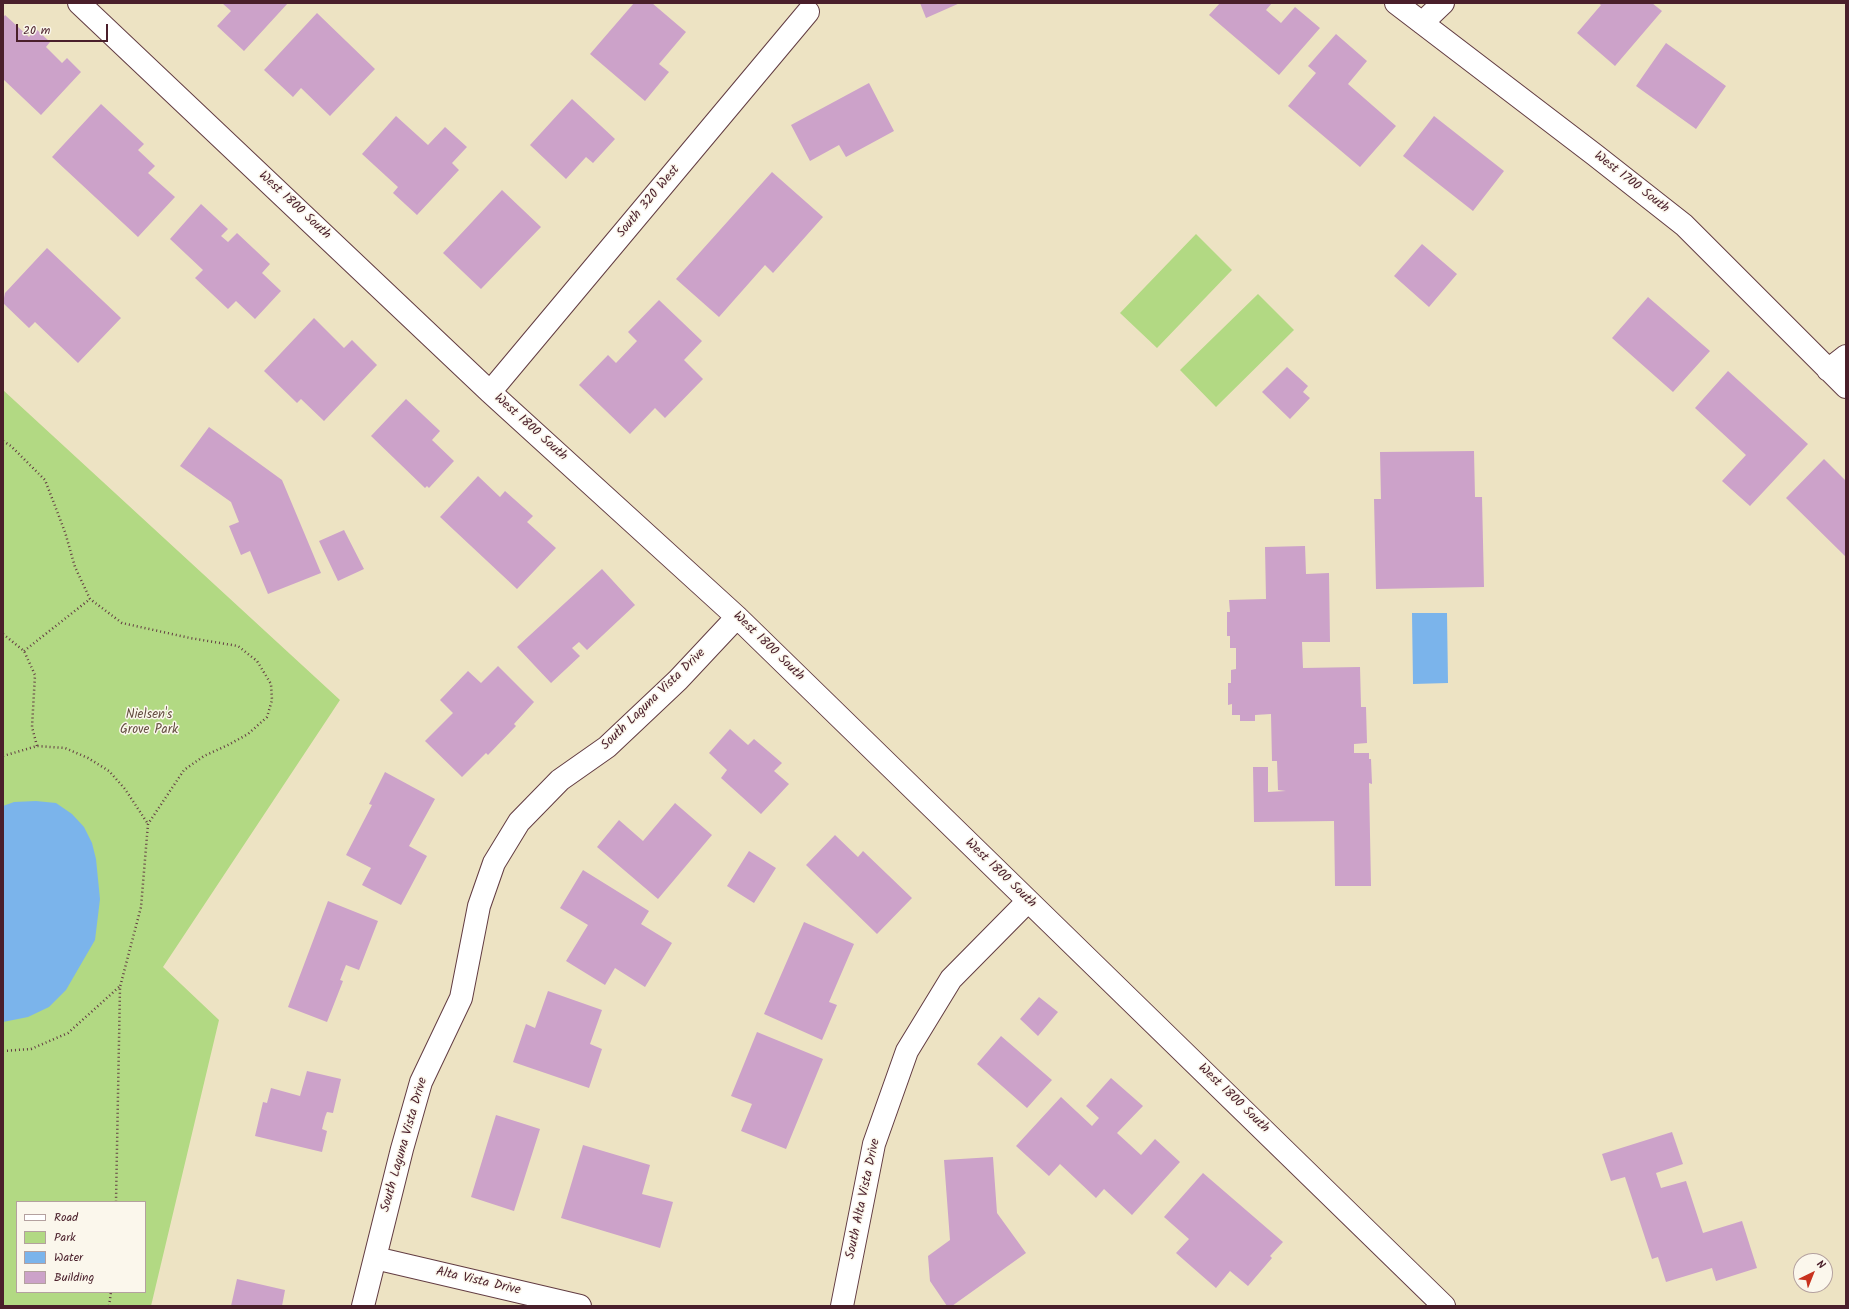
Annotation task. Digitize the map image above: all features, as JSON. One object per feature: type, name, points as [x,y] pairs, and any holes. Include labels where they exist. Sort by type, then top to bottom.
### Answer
[{"type":"street","name":"West 1800 South","points":[[79,3],[490,392],[738,617],[1444,1306]]},
{"type":"street","name":"West 1700 South","points":[[1396,3],[1684,225],[1846,387]]},
{"type":"street","points":[[1422,23],[1443,3]]},
{"type":"street","name":"South 320 West","points":[[490,392],[808,12]]},
{"type":"street","points":[[1828,370],[1846,356]]},
{"type":"street","name":"South Laguna Vista Drive","points":[[363,1306],[402,1149],[421,1082],[462,998],[479,906],[494,863],[519,822],[560,780],[607,747],[678,680],[738,617]]},
{"type":"street","name":"South Alta Vista Drive","points":[[842,1306],[874,1144],[907,1051],[951,979],[1028,901]]},
{"type":"street","name":"Alta Vista Drive","points":[[375,1258],[580,1306]]},
{"type":"path","points":[[3,441],[11,446],[45,480],[65,532],[75,567],[90,599],[122,623],[190,638],[238,646],[257,661],[271,684],[272,700],[267,717],[248,734],[228,746],[204,756],[184,770],[148,824],[141,907],[120,987],[116,1201]]},
{"type":"path","points":[[24,651],[90,599]]},
{"type":"path","points":[[3,634],[24,651],[35,675],[32,728],[37,746]]},
{"type":"path","points":[[3,756],[37,746],[65,748],[88,758],[109,771],[125,789],[148,824]]},
{"type":"path","points":[[3,1051],[31,1049],[68,1033],[120,987]]},
{"type":"path","points":[[109,1306],[111,1293]]},
{"type":"green space","points":[[1196,234],[1232,270],[1157,348],[1120,313]]},
{"type":"green space","points":[[1258,294],[1294,330],[1216,407],[1180,370]]},
{"type":"green space","name":"Nielsen's Grove Park","points":[[3,390],[340,700],[163,967],[219,1020],[151,1306],[3,1306]]},
{"type":"water","points":[[1412,613],[1447,613],[1448,683],[1413,684]]},
{"type":"water","points":[[36,801],[56,803],[72,814],[84,827],[92,843],[96,859],[100,899],[95,940],[66,990],[49,1007],[28,1017],[3,1022],[3,806],[14,802]]},
{"type":"building","points":[[222,3],[288,3],[244,51],[217,26],[231,11]]},
{"type":"building","points":[[634,3],[652,3],[686,32],[659,64],[669,72],[645,101],[590,54]]},
{"type":"building","points":[[920,3],[960,3],[926,18]]},
{"type":"building","points":[[1220,3],[1272,3],[1266,10],[1281,23],[1295,7],[1320,28],[1279,75],[1209,15]]},
{"type":"building","points":[[1598,3],[1652,3],[1662,11],[1615,66],[1577,33],[1601,5]]},
{"type":"building","points":[[317,13],[375,69],[330,116],[301,88],[293,97],[264,70]]},
{"type":"building","points":[[5,15],[29,37],[36,29],[50,42],[46,47],[62,63],[67,58],[81,72],[41,115],[3,79],[3,18]]},
{"type":"building","points":[[1336,34],[1367,61],[1348,84],[1396,126],[1360,167],[1288,106],[1316,73],[1308,66]]},
{"type":"building","points":[[1666,43],[1726,86],[1696,129],[1636,86]]},
{"type":"building","points":[[869,83],[894,131],[846,157],[839,145],[810,161],[791,125]]},
{"type":"building","points":[[572,99],[615,139],[593,163],[586,157],[566,179],[530,145]]},
{"type":"building","points":[[101,104],[144,144],[138,150],[155,166],[148,173],[175,197],[138,237],[52,157]]},
{"type":"building","points":[[396,116],[428,145],[445,127],[467,147],[452,163],[459,170],[417,215],[393,193],[398,187],[362,154]]},
{"type":"building","points":[[1434,116],[1504,171],[1473,211],[1403,156]]},
{"type":"building","points":[[772,172],[823,217],[773,273],[765,265],[719,317],[676,279]]},
{"type":"building","points":[[502,190],[541,227],[481,289],[443,253]]},
{"type":"building","points":[[201,204],[228,229],[221,236],[228,242],[237,233],[270,264],[262,273],[281,291],[255,319],[236,301],[228,309],[195,278],[203,270],[170,239]]},
{"type":"building","points":[[1422,244],[1457,274],[1429,307],[1394,276]]},
{"type":"building","points":[[47,248],[121,318],[78,363],[35,322],[29,328],[3,303],[5,293]]},
{"type":"building","points":[[1648,297],[1710,351],[1673,392],[1612,338]]},
{"type":"building","points":[[659,300],[702,341],[684,360],[703,379],[665,418],[655,408],[630,434],[579,385],[608,355],[616,363],[637,341],[628,332]]},
{"type":"building","points":[[314,318],[344,348],[352,340],[377,365],[324,421],[301,399],[297,403],[264,371]]},
{"type":"building","points":[[1287,367],[1308,386],[1303,392],[1310,398],[1290,419],[1262,392]]},
{"type":"building","points":[[1728,371],[1808,444],[1750,506],[1722,481],[1746,455],[1695,408]]},
{"type":"building","points":[[406,399],[440,431],[432,440],[454,461],[429,488],[427,486],[425,488],[371,436]]},
{"type":"building","points":[[209,427],[282,480],[321,573],[268,594],[250,551],[241,555],[229,526],[239,522],[231,502],[180,466]]},
{"type":"building","points":[[1474,451],[1475,497],[1482,497],[1484,587],[1376,589],[1374,499],[1381,499],[1380,452]]},
{"type":"building","points":[[1824,459],[1846,481],[1846,557],[1786,498]]},
{"type":"building","points":[[478,476],[500,497],[505,491],[533,516],[527,522],[556,548],[517,589],[440,517]]},
{"type":"building","points":[[344,530],[364,569],[338,581],[319,541]]},
{"type":"building","points":[[1305,546],[1306,574],[1329,573],[1330,642],[1302,642],[1303,668],[1360,667],[1361,707],[1366,707],[1367,743],[1354,744],[1354,753],[1369,753],[1369,759],[1371,759],[1372,784],[1369,783],[1371,886],[1335,886],[1334,821],[1254,822],[1253,767],[1268,767],[1268,792],[1286,791],[1278,790],[1277,761],[1272,761],[1271,714],[1255,715],[1255,721],[1240,721],[1240,715],[1232,715],[1232,704],[1228,705],[1228,683],[1231,683],[1231,670],[1236,669],[1236,648],[1230,648],[1230,636],[1227,636],[1227,612],[1230,612],[1229,600],[1266,599],[1265,547]]},
{"type":"building","points":[[602,569],[635,605],[587,650],[579,642],[572,648],[580,656],[551,683],[517,647]]},
{"type":"building","points":[[498,666],[534,702],[514,724],[516,726],[488,755],[486,753],[462,777],[425,741],[453,713],[440,700],[468,671],[481,683]]},
{"type":"building","points":[[730,729],[748,745],[754,739],[782,763],[774,771],[789,784],[761,814],[721,778],[727,770],[709,753]]},
{"type":"building","points":[[385,772],[435,799],[409,846],[427,856],[401,905],[362,885],[371,868],[346,855],[372,805],[369,804]]},
{"type":"building","points":[[675,803],[712,835],[658,899],[597,847],[619,820],[643,841]]},
{"type":"building","points":[[835,835],[858,857],[863,851],[912,898],[877,934],[806,865]]},
{"type":"building","points":[[749,851],[776,868],[754,903],[727,886]]},
{"type":"building","points":[[583,870],[649,911],[641,924],[672,943],[645,987],[615,968],[605,985],[566,961],[588,925],[560,908]]},
{"type":"building","points":[[328,901],[378,921],[359,970],[346,965],[340,980],[343,981],[327,1022],[288,1007]]},
{"type":"building","points":[[804,922],[854,944],[829,1002],[837,1005],[822,1040],[764,1014]]},
{"type":"building","points":[[548,991],[602,1010],[590,1044],[602,1049],[589,1088],[513,1062],[526,1024],[535,1028]]},
{"type":"building","points":[[1039,997],[1058,1012],[1038,1036],[1020,1019]]},
{"type":"building","points":[[757,1032],[823,1059],[786,1149],[741,1131],[752,1104],[731,1096]]},
{"type":"building","points":[[1001,1036],[1052,1080],[1027,1108],[977,1064]]},
{"type":"building","points":[[307,1071],[341,1079],[333,1113],[327,1112],[325,1117],[322,1129],[327,1131],[322,1152],[255,1136],[263,1102],[267,1103],[271,1088],[300,1096]]},
{"type":"building","points":[[1111,1078],[1143,1106],[1117,1133],[1141,1155],[1155,1139],[1180,1162],[1132,1215],[1104,1189],[1096,1198],[1060,1164],[1049,1176],[1016,1146],[1061,1097],[1092,1126],[1099,1118],[1086,1106]]},
{"type":"building","points":[[496,1115],[540,1129],[514,1211],[471,1197]]},
{"type":"building","points":[[1672,1132],[1683,1164],[1656,1173],[1661,1188],[1686,1181],[1703,1233],[1742,1221],[1757,1268],[1716,1281],[1712,1268],[1666,1282],[1658,1257],[1652,1259],[1625,1177],[1611,1181],[1602,1154]]},
{"type":"building","points":[[583,1145],[650,1165],[642,1194],[673,1202],[660,1248],[561,1218]]},
{"type":"building","points":[[993,1157],[997,1213],[1026,1253],[952,1306],[947,1306],[930,1281],[928,1256],[950,1240],[944,1160]]},
{"type":"building","points":[[1203,1173],[1283,1242],[1270,1256],[1272,1258],[1248,1286],[1230,1271],[1216,1288],[1176,1253],[1189,1239],[1164,1217]]},
{"type":"building","points":[[237,1279],[285,1290],[282,1306],[231,1306]]}]
